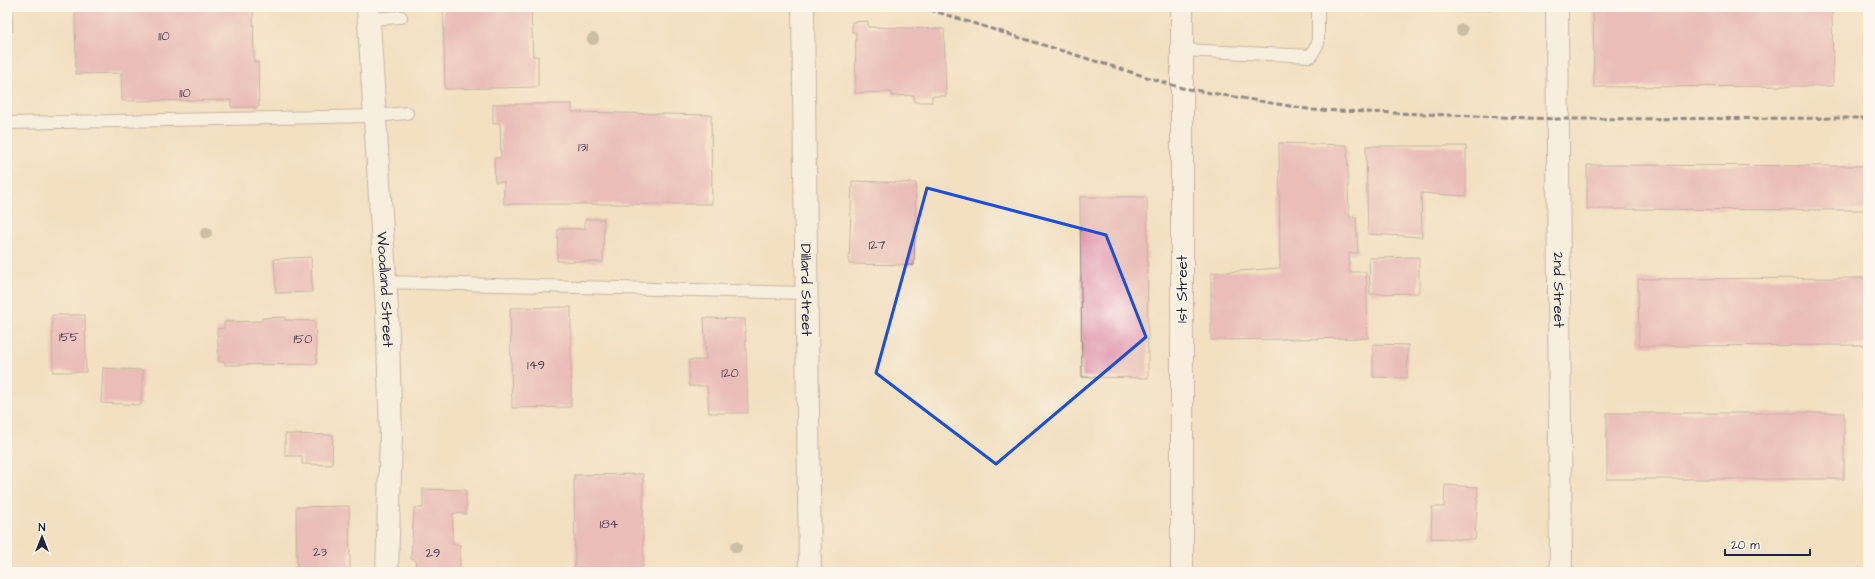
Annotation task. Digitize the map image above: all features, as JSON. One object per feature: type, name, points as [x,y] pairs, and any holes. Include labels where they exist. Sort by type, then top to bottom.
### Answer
[{"type":"street","name":"Dillard Street","points":[[803,7],[810,572]]},
{"type":"street","name":"1st Street","points":[[1182,7],[1182,572]]},
{"type":"street","name":"2nd Street","points":[[1557,7],[1561,572]]},
{"type":"street","name":"Woodland Street","points":[[368,13],[385,282],[391,436],[387,572]]},
{"type":"lane","points":[[1182,50],[1311,56],[1318,43],[1318,7]]},
{"type":"lane","points":[[368,13],[401,17]]},
{"type":"lane","points":[[7,123],[375,116],[407,113]]},
{"type":"lane","points":[[385,282],[806,293]]},
{"type":"highlighted area","points":[[927,188],[1106,235],[1146,337],[996,464],[876,373]]},
{"type":"building","points":[[253,7],[254,62],[258,62],[259,107],[231,107],[231,100],[122,101],[121,73],[76,74],[75,8]]},
{"type":"building","points":[[443,7],[531,8],[533,56],[538,56],[538,87],[445,89]]},
{"type":"building","points":[[1449,7],[1494,7],[1494,10],[1449,9]]},
{"type":"building","points":[[1593,7],[1832,7],[1833,86],[1594,87]]},
{"type":"building","points":[[7,10],[12,10],[13,31],[7,32]]},
{"type":"building","points":[[868,21],[868,27],[944,29],[946,96],[932,96],[932,102],[914,102],[914,95],[892,96],[892,92],[855,93],[856,32],[852,32],[852,22]]},
{"type":"building","points":[[493,104],[572,104],[572,112],[711,115],[712,204],[504,204],[504,182],[495,182],[494,158],[501,158],[500,123],[493,124]]},
{"type":"building","points":[[1279,143],[1347,145],[1349,217],[1356,217],[1358,253],[1349,253],[1349,272],[1366,272],[1368,338],[1211,340],[1211,273],[1280,268]]},
{"type":"building","points":[[1366,146],[1466,146],[1466,196],[1421,193],[1422,237],[1368,234]]},
{"type":"building","points":[[1587,165],[1868,166],[1868,210],[1587,209]]},
{"type":"building","points":[[852,181],[916,183],[914,265],[849,264]]},
{"type":"building","points":[[1080,197],[1147,197],[1148,378],[1082,377]]},
{"type":"building","points":[[585,219],[604,219],[603,262],[557,261],[558,229],[585,229]]},
{"type":"building","points":[[311,257],[312,292],[276,293],[274,259]]},
{"type":"building","points":[[1419,257],[1419,293],[1370,294],[1369,258]]},
{"type":"building","points":[[1868,278],[1868,345],[1639,346],[1638,279]]},
{"type":"building","points":[[571,307],[571,407],[512,408],[510,308]]},
{"type":"building","points":[[52,315],[85,315],[86,372],[53,372]]},
{"type":"building","points":[[285,317],[285,320],[315,321],[317,364],[225,365],[225,362],[219,362],[217,329],[224,328],[224,322],[262,321],[262,318]]},
{"type":"building","points":[[704,318],[745,319],[748,413],[709,413],[707,386],[689,386],[689,360],[706,360]]},
{"type":"building","points":[[1373,344],[1408,345],[1407,378],[1373,377]]},
{"type":"building","points":[[103,368],[143,370],[141,405],[101,403]]},
{"type":"building","points":[[1607,413],[1844,413],[1844,479],[1607,479]]},
{"type":"building","points":[[285,434],[333,435],[332,465],[302,464],[302,456],[285,456]]},
{"type":"building","points":[[643,474],[643,572],[575,572],[574,475]]},
{"type":"building","points":[[1445,485],[1478,487],[1475,540],[1431,538],[1432,507],[1444,507]]},
{"type":"building","points":[[423,489],[466,490],[466,514],[453,513],[452,544],[460,545],[460,572],[415,569],[416,559],[411,559],[414,508],[423,508]]},
{"type":"building","points":[[349,506],[350,572],[297,572],[296,507]]},
{"type":"railway","points":[[921,7],[1182,88],[1313,110],[1557,119],[1868,118]]}]
